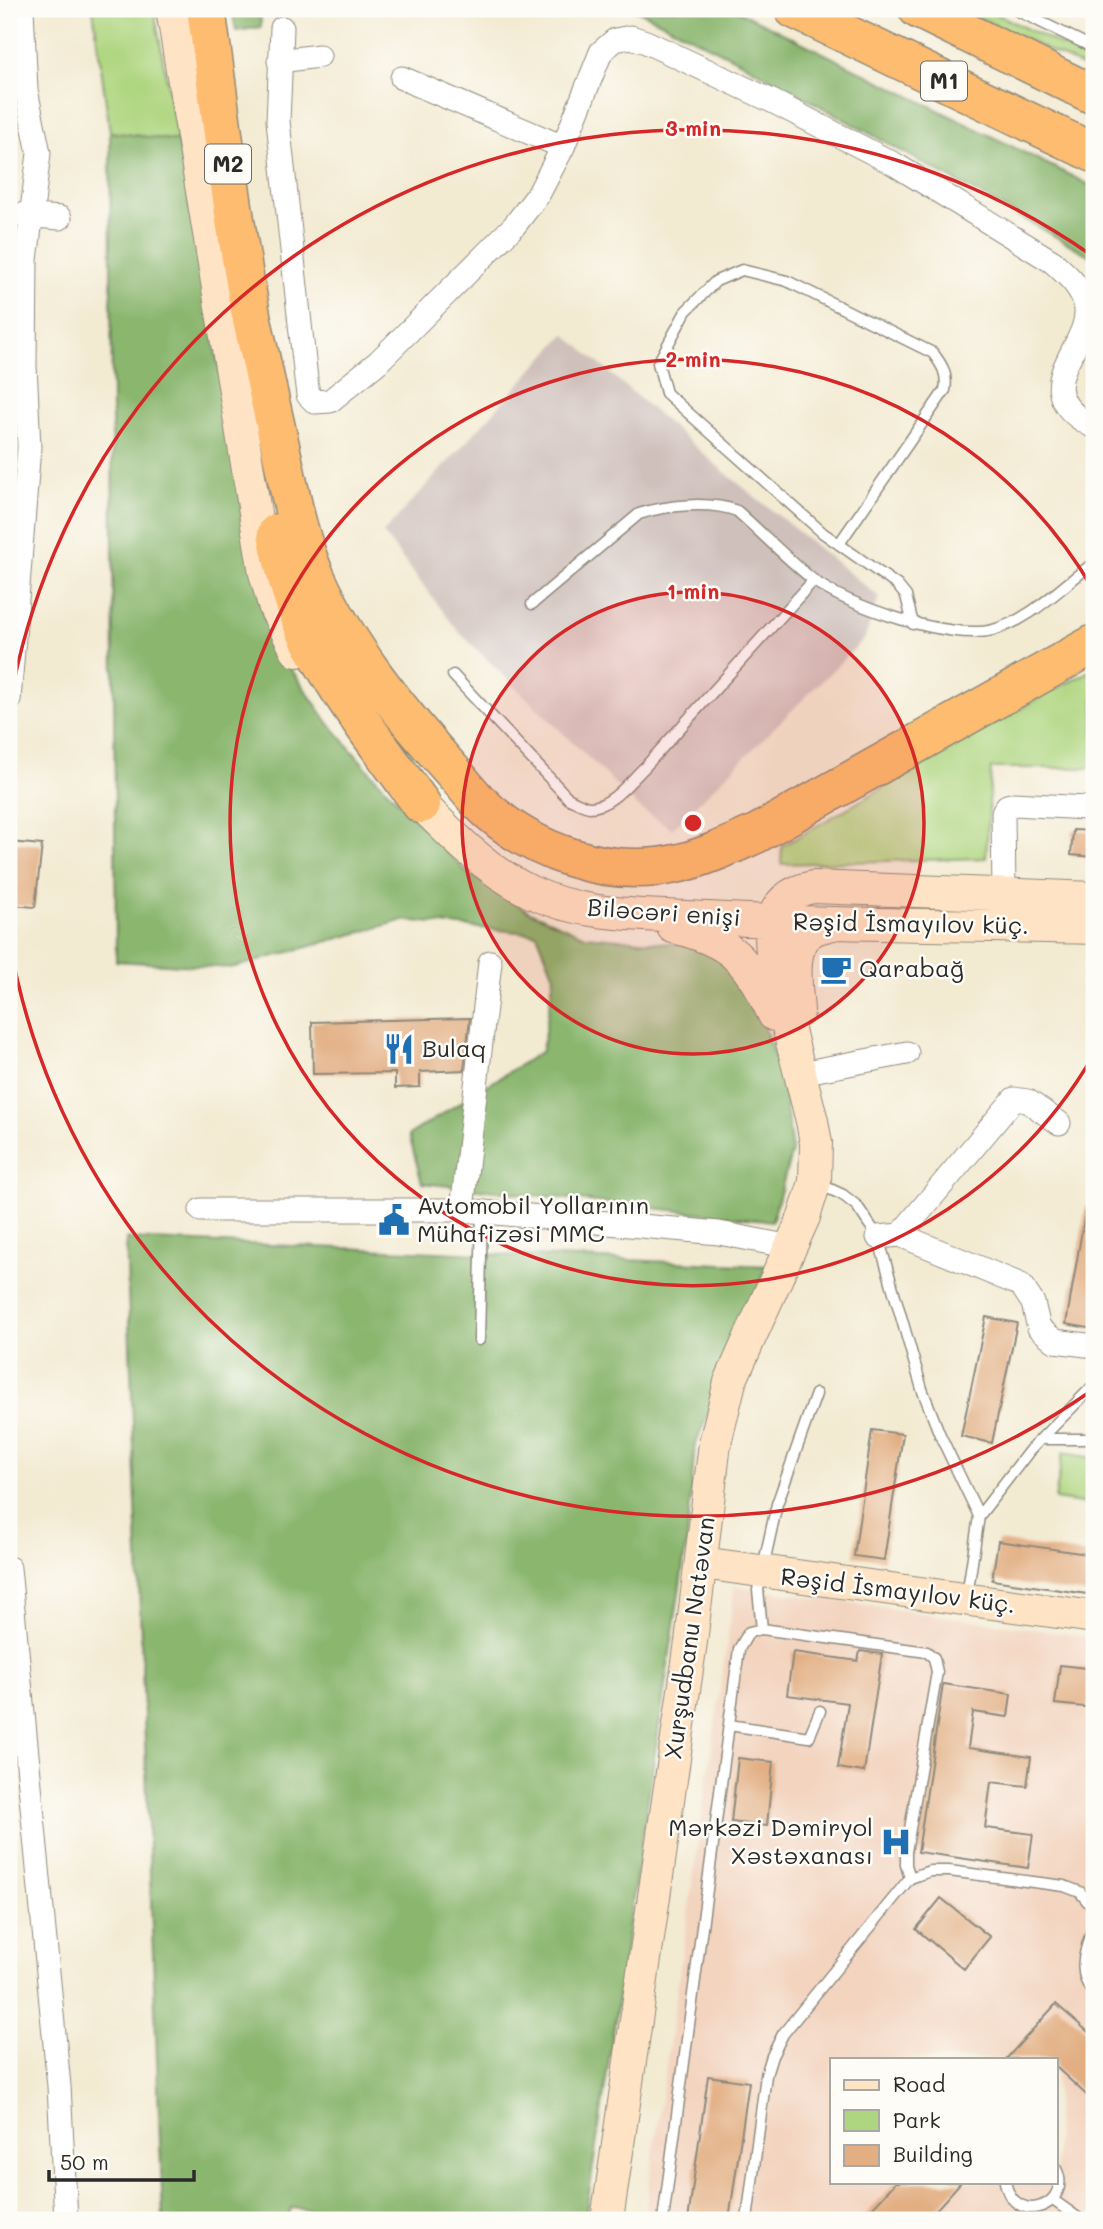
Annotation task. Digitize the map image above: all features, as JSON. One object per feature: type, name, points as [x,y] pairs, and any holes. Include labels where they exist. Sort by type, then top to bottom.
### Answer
[{"type":"highway","name":"M2","points":[[206,9],[252,319]]},
{"type":"highway","name":"M1","points":[[794,9],[1094,153]]},
{"type":"highway","name":"M1","points":[[918,9],[1094,94]]},
{"type":"highway","points":[[252,319],[275,526],[298,613],[310,640],[344,693],[421,804]]},
{"type":"highway","points":[[252,319],[299,530],[315,577],[338,623],[369,669],[478,801],[505,824],[535,843],[570,858],[607,866],[642,868],[678,864],[714,853],[756,834],[1094,644]]},
{"type":"main road","name":"Biləcəri enişi","points":[[172,9],[265,573],[275,608],[307,668],[336,710],[421,804],[452,835],[495,871],[531,892],[560,902],[620,914],[772,921]]},
{"type":"main road","name":"Rəşid İsmayılov küç.","points":[[1094,898],[813,887],[786,897],[777,908],[772,921],[1094,928]]},
{"type":"main road","points":[[620,914],[704,934],[731,949],[764,994],[801,1073]]},
{"type":"main road","points":[[772,921],[772,957],[776,979],[801,1073]]},
{"type":"main road","points":[[801,1073],[796,959],[806,936],[814,930],[838,922]]},
{"type":"main road","name":"Xurşudbanu Natəvan","points":[[607,2220],[702,1563],[715,1443],[722,1411],[741,1355],[791,1247],[815,1182],[816,1143],[801,1073]]},
{"type":"main road","name":"Rəşid İsmayılov küç.","points":[[702,1563],[1094,1616]]},
{"type":"street","points":[[9,700],[29,447],[25,352],[26,260],[20,215],[39,153],[19,111],[26,90],[22,9]]},
{"type":"street","points":[[282,28],[278,121],[306,379],[309,395],[315,402],[330,401],[378,362],[514,226],[538,195],[563,147],[601,52],[615,40],[631,37],[763,96],[896,165],[1053,262],[1073,281],[1085,301],[1085,319],[1062,376],[1060,393],[1068,408],[1082,421],[1094,427]]},
{"type":"street","points":[[279,61],[319,56]]},
{"type":"street","points":[[402,78],[563,147]]},
{"type":"street","points":[[20,215],[60,218]]},
{"type":"street","points":[[1004,895],[1003,813],[1007,806],[1014,804],[1086,808]]},
{"type":"street","points":[[472,1211],[490,962]]},
{"type":"street","points":[[801,1073],[907,1052]]},
{"type":"street","points":[[1059,1123],[1028,1101],[1014,1100],[889,1236],[1021,1285],[1033,1303],[1039,1328],[1055,1341],[1094,1346]]},
{"type":"street","points":[[201,1210],[472,1211],[719,1233],[791,1247]]},
{"type":"street","points":[[9,1568],[59,2086],[66,2220]]},
{"type":"lane","points":[[1014,9],[1094,48]]},
{"type":"lane","points":[[839,544],[945,390],[947,379],[942,365],[933,353],[787,281],[742,270],[716,281],[686,311],[658,363],[666,393],[822,533],[897,585],[906,596],[913,624]]},
{"type":"lane","points":[[532,604],[639,514],[659,508],[723,506],[737,511],[813,581],[844,597],[913,624],[957,632],[991,631],[1024,615],[1052,597],[1094,563]]},
{"type":"lane","points":[[453,675],[569,799],[590,807],[617,794],[635,776],[813,581]]},
{"type":"lane","points":[[815,1182],[843,1195],[889,1236],[922,1389],[940,1435],[979,1516]]},
{"type":"lane","points":[[472,1211],[479,1340]]},
{"type":"lane","points":[[967,1599],[979,1516],[1042,1438],[1094,1385]]},
{"type":"lane","points":[[762,1629],[758,1590],[777,1504],[816,1394]]},
{"type":"lane","points":[[1042,1438],[1094,1439]]},
{"type":"lane","points":[[663,2220],[739,1649],[749,1632],[762,1629],[926,1652],[934,1658],[937,1672],[906,1852],[910,1878]]},
{"type":"lane","points":[[729,1725],[808,1737],[820,1711]]},
{"type":"lane","points":[[747,2220],[766,2076],[772,2056],[783,2035],[910,1878],[930,1871],[949,1871],[1065,1886],[1080,1892],[1094,1909]]},
{"type":"lane","points":[[1094,1924],[1082,1962],[1083,1975],[1094,1994]]},
{"type":"lane","points":[[1006,2184],[1009,2195],[1017,2204],[1029,2209],[1042,2207],[1053,2200],[1059,2188],[1058,2173]]},
{"type":"lane","points":[[1053,2200],[1081,2220]]},
{"type":"shaded area","points":[[565,334],[728,475],[879,597],[865,638],[672,829],[641,809],[458,631],[383,533]]},
{"type":"shaded area","name":"Mərkəzi Dəmiryol Xəstəxanası","points":[[735,1586],[1094,1638],[1094,2220],[644,2220]]},
{"type":"green space","points":[[93,9],[154,9],[178,141],[110,132]]},
{"type":"green space","points":[[232,9],[260,9],[261,27],[236,31]]},
{"type":"green space","points":[[635,9],[734,9],[1094,187],[1094,258],[739,61]]},
{"type":"green space","points":[[961,9],[986,9],[1094,61],[1094,72]]},
{"type":"green space","points":[[110,132],[178,141],[264,618],[291,669],[329,724],[371,773],[466,872],[530,912],[585,936],[689,945],[723,959],[750,986],[782,1078],[792,1151],[772,1221],[422,1183],[409,1135],[542,1051],[554,976],[537,934],[404,920],[232,968],[116,961]]},
{"type":"green space","points":[[1094,669],[1094,768],[991,768],[986,858],[781,864],[782,846],[1042,696]]},
{"type":"green space","points":[[126,1239],[767,1266],[695,1446],[687,1539],[585,2220],[389,2220],[291,2208],[288,2220],[163,2220]]},
{"type":"green space","points":[[1063,1453],[1094,1458],[1094,1505],[1055,1499]]},
{"type":"building","points":[[1073,830],[1094,831],[1094,857],[1071,855]]},
{"type":"building","points":[[9,842],[42,845],[35,907],[9,905]]},
{"type":"building","points":[[470,1018],[464,1070],[420,1072],[420,1087],[395,1088],[395,1073],[313,1074],[312,1022]]},
{"type":"building","points":[[1086,1207],[1094,1208],[1094,1329],[1066,1324]]},
{"type":"building","points":[[986,1317],[1017,1323],[992,1443],[961,1436]]},
{"type":"building","points":[[872,1430],[903,1434],[884,1560],[854,1556]]},
{"type":"building","points":[[998,1541],[1094,1555],[1094,1595],[992,1580]]},
{"type":"building","points":[[860,1651],[882,1654],[864,1772],[838,1768],[848,1703],[787,1695],[793,1652],[858,1661]]},
{"type":"building","points":[[1060,1665],[1094,1669],[1094,1708],[1055,1704]]},
{"type":"building","points":[[943,1684],[1011,1694],[1008,1717],[973,1712],[968,1748],[1031,1757],[1027,1786],[991,1782],[985,1828],[1033,1834],[1028,1868],[918,1852]]},
{"type":"building","points":[[738,1758],[773,1762],[767,1826],[731,1822]]},
{"type":"building","points":[[941,1898],[990,1937],[964,1969],[916,1929]]},
{"type":"building","points":[[1056,2004],[1094,2037],[1094,2102],[1058,2069],[1058,2058],[1007,2058]]},
{"type":"building","points":[[708,2076],[749,2082],[729,2220],[688,2220]]},
{"type":"building","points":[[894,2184],[959,2184],[927,2220],[861,2220]]},
{"type":"place","name":"Qarabağ","points":[[836,969]]},
{"type":"place","name":"Bulaq","points":[[399,1049]]},
{"type":"place","name":"Avtomobil Yollarının Mühafizəsi MMC","points":[[394,1220]]},
{"type":"place","name":"Mərkəzi Dəmiryol Xəstəxanası","points":[[896,1842]]}]
